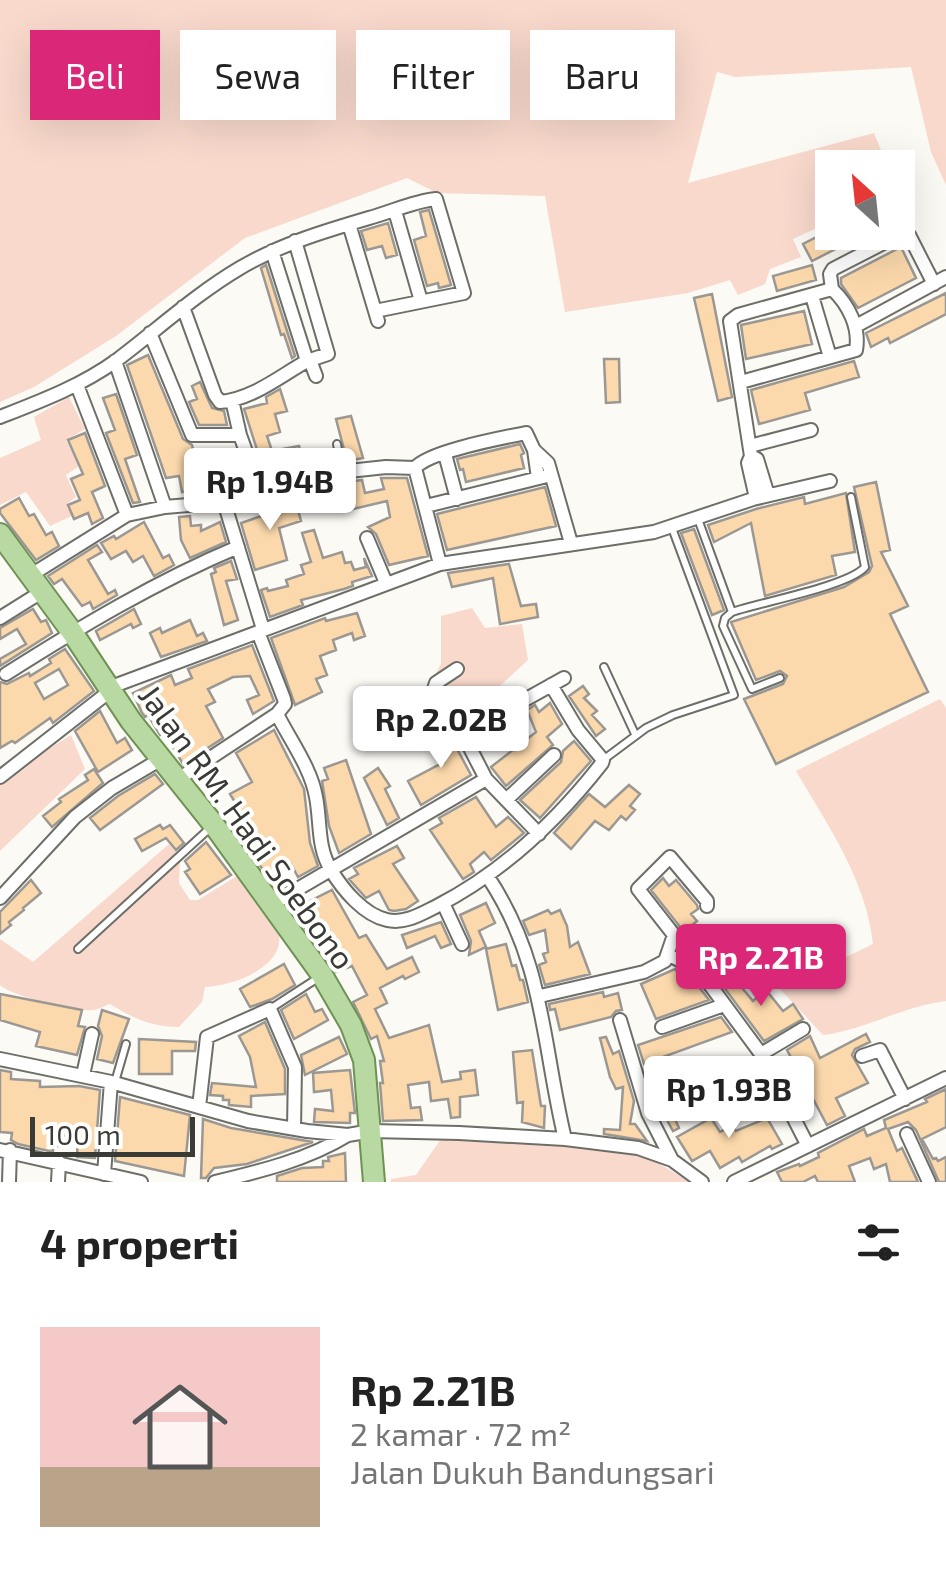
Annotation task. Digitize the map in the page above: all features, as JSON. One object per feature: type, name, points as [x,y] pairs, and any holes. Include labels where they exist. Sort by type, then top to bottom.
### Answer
[{"type":"main road","name":"Jalan RM. Hadi Soebono","points":[[0,534],[161,759],[272,904],[337,999],[362,1052],[374,1182]]},
{"type":"street","points":[[0,416],[47,400],[115,362],[183,307],[239,268],[272,251],[349,224],[432,199],[438,202],[464,293],[376,316],[349,224]]},
{"type":"street","points":[[395,211],[421,302]]},
{"type":"street","points":[[741,382],[856,350],[856,326],[841,297],[832,289],[830,274],[903,233],[909,235],[940,281],[856,326]]},
{"type":"street","points":[[183,307],[217,399],[232,400],[328,354],[294,242]]},
{"type":"street","points":[[272,251],[298,334],[316,376]]},
{"type":"street","points":[[762,497],[729,325],[738,315],[832,289]]},
{"type":"street","points":[[812,296],[830,357]]},
{"type":"street","points":[[150,333],[192,435],[240,434]]},
{"type":"street","points":[[115,362],[165,507]]},
{"type":"street","points":[[77,385],[127,515]]},
{"type":"street","points":[[232,400],[260,491]]},
{"type":"street","points":[[751,452],[811,430]]},
{"type":"street","points":[[415,468],[420,462],[445,454],[526,433],[570,543]]},
{"type":"street","points":[[445,454],[457,499]]},
{"type":"street","points":[[0,618],[37,583],[127,515],[224,502],[342,472],[415,468]]},
{"type":"street","points":[[415,468],[440,564]]},
{"type":"street","points":[[426,506],[544,476]]},
{"type":"street","points":[[2,772],[110,689],[440,564],[672,528],[762,497],[830,481]]},
{"type":"street","points":[[177,780],[282,710],[284,698],[260,630],[224,502]]},
{"type":"street","points":[[367,538],[386,584]]},
{"type":"street","points":[[6,674],[72,632],[195,566],[238,548]]},
{"type":"street","points":[[457,670],[436,683],[434,689],[486,779],[539,834]]},
{"type":"street","points":[[277,714],[314,790],[320,841],[331,870],[363,908],[386,920],[407,920],[488,877],[539,834],[604,760],[578,730],[558,682],[521,702],[469,746]]},
{"type":"street","points":[[506,800],[554,755]]},
{"type":"street","points":[[0,898],[75,816],[161,759]]},
{"type":"street","points":[[272,904],[486,779]]},
{"type":"street","points":[[540,996],[644,972],[661,964],[674,936],[639,887],[670,857],[708,906]]},
{"type":"street","points":[[488,877],[518,933],[540,996],[565,1139]]},
{"type":"street","points":[[442,903],[462,944]]},
{"type":"street","points":[[668,955],[699,970],[762,1054],[808,1146]]},
{"type":"street","points":[[662,1027],[724,1005]]},
{"type":"street","points":[[199,1108],[207,1037],[270,1009],[294,1067],[294,1130]]},
{"type":"street","points":[[620,1020],[648,1113],[672,1160]]},
{"type":"street","points":[[762,1054],[803,1028]]},
{"type":"street","points":[[83,1076],[92,1034]]},
{"type":"street","points":[[862,1056],[880,1050],[905,1099]]},
{"type":"street","points":[[0,1060],[113,1082],[199,1108],[294,1130],[348,1135],[371,1130],[565,1139],[638,1148],[672,1160],[702,1182]]},
{"type":"street","points":[[734,1182],[942,1080],[946,1096]]},
{"type":"street","points":[[104,1174],[113,1082]]},
{"type":"street","points":[[907,1134],[929,1182]]},
{"type":"street","points":[[216,1182],[268,1176],[348,1135]]},
{"type":"street","points":[[9,1182],[5,1150],[141,1182]]},
{"type":"street","points":[[58,1182],[59,1162]]},
{"type":"lane","points":[[298,334],[320,326]]},
{"type":"lane","points":[[336,444],[342,472]]},
{"type":"lane","points":[[780,678],[752,689],[723,626],[724,618],[732,612],[862,572],[865,567],[851,497]]},
{"type":"lane","points":[[698,519],[732,612]]},
{"type":"lane","points":[[604,760],[635,734],[673,715],[734,695],[672,528]]},
{"type":"lane","points":[[604,667],[635,734]]},
{"type":"lane","points":[[78,948],[214,825]]},
{"type":"lane","points":[[270,1009],[322,975]]},
{"type":"lane","points":[[113,1082],[126,1044]]},
{"type":"shaded area","points":[[0,0],[946,0],[946,185],[931,152],[911,67],[735,77],[717,72],[688,183],[874,133],[881,150],[815,150],[815,229],[793,239],[801,257],[770,269],[765,284],[738,295],[730,280],[688,293],[565,312],[545,196],[437,193],[407,178],[245,238],[116,336],[34,387],[0,402]]},
{"type":"shaded area","points":[[69,397],[85,429],[66,440],[79,466],[66,475],[76,497],[68,503],[74,515],[50,526],[26,492],[0,505],[0,458],[41,440],[34,417]]},
{"type":"shaded area","points":[[472,608],[485,628],[522,624],[528,660],[464,719],[449,726],[427,689],[441,664],[441,616]]},
{"type":"shaded area","points":[[940,699],[946,708],[946,1001],[823,1035],[749,956],[815,935],[844,958],[873,944],[854,875],[796,771]]},
{"type":"shaded area","points":[[71,735],[85,769],[0,851],[0,785]]},
{"type":"shaded area","points":[[169,844],[180,857],[179,883],[190,900],[198,900],[237,876],[279,935],[278,947],[265,966],[241,979],[205,987],[202,1002],[179,1027],[143,1021],[110,1004],[86,1010],[17,994],[0,985],[0,939],[33,962]]},
{"type":"shaded area","points":[[445,1133],[636,1150],[690,1182],[391,1182],[416,1175]]},
{"type":"building","points":[[429,210],[451,285],[439,288],[438,283],[427,286],[414,240],[426,236],[420,212]]},
{"type":"building","points":[[388,223],[397,255],[386,258],[382,246],[367,250],[361,231]]},
{"type":"building","points":[[815,238],[815,250],[834,250],[812,261],[803,244]]},
{"type":"building","points":[[895,250],[902,250],[916,278],[858,308],[841,278]]},
{"type":"building","points":[[266,265],[295,356],[292,358],[261,268]]},
{"type":"building","points":[[812,265],[816,280],[777,291],[773,276]]},
{"type":"building","points":[[946,293],[946,314],[890,343],[888,338],[871,347],[866,333]]},
{"type":"building","points":[[712,294],[732,397],[718,401],[694,298]]},
{"type":"building","points":[[804,311],[812,344],[746,359],[741,325]]},
{"type":"building","points":[[148,355],[183,439],[192,445],[199,472],[207,470],[211,487],[182,492],[179,476],[166,478],[127,365]]},
{"type":"building","points":[[604,359],[619,359],[620,402],[606,403]]},
{"type":"building","points":[[854,361],[859,377],[805,393],[810,410],[759,424],[751,390]]},
{"type":"building","points":[[200,382],[212,408],[224,411],[227,425],[199,425],[189,402],[197,399],[192,386]]},
{"type":"building","points":[[280,389],[287,411],[275,414],[280,432],[267,436],[272,451],[299,446],[305,466],[267,481],[244,409],[267,403],[266,397]]},
{"type":"building","points":[[116,394],[137,455],[125,459],[140,502],[133,503],[106,433],[115,430],[103,398]]},
{"type":"building","points":[[351,416],[363,458],[347,461],[336,419]]},
{"type":"building","points":[[85,433],[105,486],[92,492],[103,518],[92,524],[88,513],[74,519],[68,505],[80,500],[71,479],[83,474],[68,440]]},
{"type":"building","points":[[520,444],[524,468],[466,482],[457,459]]},
{"type":"building","points":[[381,478],[407,478],[428,556],[389,565],[376,534],[368,527],[390,517],[387,501],[353,509],[347,482],[362,480],[365,493],[384,489]]},
{"type":"building","points":[[876,482],[890,550],[881,552],[908,606],[890,614],[928,692],[776,764],[744,699],[783,684],[787,676],[780,671],[756,680],[731,622],[844,587],[869,572],[872,566],[854,487]]},
{"type":"building","points":[[545,487],[556,526],[447,550],[437,514]]},
{"type":"building","points":[[846,493],[855,552],[832,556],[836,575],[765,596],[751,523],[714,542],[708,525],[804,497],[805,504]]},
{"type":"building","points":[[294,495],[301,521],[279,528],[287,560],[255,570],[241,523],[279,510],[276,499]]},
{"type":"building","points":[[19,498],[29,516],[34,514],[46,535],[52,532],[59,546],[36,560],[0,513],[0,509]]},
{"type":"building","points":[[190,516],[191,526],[201,525],[201,531],[220,522],[226,542],[190,558],[181,540],[179,517]]},
{"type":"building","points":[[144,522],[163,558],[169,555],[174,565],[154,576],[143,556],[133,562],[126,551],[111,559],[101,543]]},
{"type":"building","points":[[694,529],[724,610],[712,615],[681,533]]},
{"type":"building","points":[[314,530],[323,558],[342,552],[345,563],[351,562],[354,570],[366,567],[364,558],[372,576],[352,582],[353,586],[301,600],[303,605],[270,617],[261,590],[288,586],[286,580],[304,574],[301,565],[311,562],[302,533]]},
{"type":"building","points":[[97,545],[102,552],[88,560],[108,594],[115,590],[117,595],[93,609],[90,602],[82,606],[62,579],[54,584],[48,576]]},
{"type":"building","points":[[231,561],[237,579],[226,581],[238,620],[224,625],[211,574],[216,572],[214,568]]},
{"type":"building","points":[[509,564],[521,606],[536,604],[538,617],[500,624],[493,578],[452,587],[448,573]]},
{"type":"building","points":[[33,609],[41,622],[46,620],[52,633],[0,666],[0,659],[26,644],[17,629],[0,639],[0,628]]},
{"type":"building","points":[[134,609],[141,624],[133,628],[131,624],[100,640],[96,631]]},
{"type":"building","points":[[357,613],[365,636],[354,640],[352,633],[333,640],[336,650],[320,656],[327,675],[316,679],[322,692],[295,705],[271,638],[325,618],[326,621]]},
{"type":"building","points":[[190,620],[197,636],[203,633],[207,641],[161,657],[150,633],[160,628],[162,633]]},
{"type":"building","points":[[252,645],[274,701],[253,714],[247,700],[259,695],[250,676],[233,677],[208,689],[215,702],[206,706],[223,738],[183,764],[164,732],[160,735],[148,715],[142,713],[133,693],[171,675],[175,685],[192,678],[188,669]]},
{"type":"building","points":[[65,649],[94,691],[53,723],[50,718],[15,743],[0,748],[0,682],[7,684],[29,673],[30,676],[51,663],[49,659]],"holes":[[[59,669],[68,685],[44,699],[35,683]]]},
{"type":"building","points":[[583,686],[589,694],[584,698],[597,711],[592,715],[605,729],[596,736],[569,696]]},
{"type":"building","points":[[550,703],[562,724],[547,737],[553,745],[506,786],[491,767],[536,732],[527,710],[535,705],[539,712]]},
{"type":"building","points":[[100,711],[117,743],[125,738],[132,750],[98,772],[75,731]]},
{"type":"building","points":[[274,730],[304,789],[310,843],[318,866],[298,877],[291,864],[268,877],[243,841],[238,828],[247,822],[230,794],[252,782],[236,753]]},
{"type":"building","points":[[447,730],[471,775],[421,805],[408,781],[444,762],[431,739]]},
{"type":"building","points":[[574,741],[591,761],[540,818],[520,800],[561,762],[563,751]]},
{"type":"building","points":[[346,760],[371,834],[339,853],[329,826],[322,781],[328,779],[324,768]]},
{"type":"building","points":[[378,768],[390,786],[385,789],[399,818],[387,825],[364,778]]},
{"type":"building","points":[[94,769],[103,783],[52,827],[43,816],[61,802],[59,799],[88,780],[85,775]]},
{"type":"building","points":[[155,774],[163,784],[100,830],[90,818],[118,796]]},
{"type":"building","points":[[629,785],[640,794],[630,806],[635,810],[626,820],[621,816],[609,830],[595,821],[571,849],[554,833],[589,794],[605,807]]},
{"type":"building","points":[[476,797],[496,827],[508,817],[524,833],[491,860],[484,852],[470,864],[474,872],[463,879],[430,830],[442,823],[439,818]]},
{"type":"building","points":[[160,825],[163,829],[170,825],[184,843],[176,850],[166,838],[142,851],[135,839]]},
{"type":"building","points":[[206,842],[231,875],[200,894],[185,872],[190,869],[185,861]]},
{"type":"building","points":[[397,846],[404,858],[393,864],[418,901],[394,911],[389,910],[379,891],[366,898],[349,879],[358,874],[354,868]]},
{"type":"building","points":[[663,878],[669,886],[676,880],[697,905],[698,909],[691,914],[697,921],[684,932],[651,890]]},
{"type":"building","points":[[31,880],[41,893],[0,934],[0,912]]},
{"type":"building","points":[[332,890],[359,938],[366,935],[387,969],[412,957],[419,972],[380,988],[387,1003],[375,1009],[389,1038],[429,1025],[442,1082],[461,1079],[460,1072],[475,1070],[478,1095],[460,1097],[460,1117],[451,1118],[448,1099],[431,1101],[429,1082],[408,1085],[411,1108],[420,1107],[422,1120],[383,1121],[380,1061],[384,1061],[377,1036],[371,1039],[353,1002],[367,995],[352,966],[336,972],[325,956],[336,951],[323,924],[308,932],[301,923],[315,916],[308,902]]},
{"type":"building","points":[[486,903],[495,923],[479,931],[486,947],[469,955],[471,941],[460,915]]},
{"type":"building","points":[[548,910],[551,914],[560,910],[570,947],[578,942],[590,974],[545,985],[539,965],[546,962],[543,954],[548,952],[545,930],[529,935],[523,921]]},
{"type":"building","points":[[441,922],[451,944],[441,948],[435,936],[407,948],[402,935]]},
{"type":"building","points":[[506,944],[512,966],[516,965],[523,980],[528,1002],[498,1010],[486,949]]},
{"type":"building","points":[[284,964],[295,985],[250,1007],[240,989]]},
{"type":"building","points":[[675,969],[684,980],[692,978],[709,1000],[656,1019],[641,984]]},
{"type":"building","points":[[727,970],[753,1001],[766,990],[783,1011],[793,1004],[803,1019],[764,1041],[717,978]]},
{"type":"building","points":[[603,992],[604,997],[618,993],[622,1010],[611,1017],[560,1030],[555,1009],[550,1010],[549,1004]]},
{"type":"building","points":[[0,994],[82,1010],[78,1026],[85,1027],[77,1055],[36,1046],[40,1032],[0,1020]]},
{"type":"building","points":[[306,994],[315,1012],[322,1009],[328,1020],[294,1039],[281,1010]]},
{"type":"building","points":[[102,1010],[129,1019],[113,1063],[97,1059]]},
{"type":"building","points":[[721,1017],[732,1032],[644,1064],[638,1045]]},
{"type":"building","points":[[265,1022],[285,1069],[285,1094],[251,1096],[251,1107],[229,1105],[223,1096],[210,1095],[212,1083],[256,1087],[250,1057],[239,1036]]},
{"type":"building","points":[[866,1034],[870,1042],[855,1049],[852,1055],[868,1083],[836,1098],[845,1116],[827,1125],[787,1050],[810,1036],[820,1058]]},
{"type":"building","points":[[339,1037],[347,1054],[305,1075],[301,1055]]},
{"type":"building","points":[[606,1037],[613,1054],[619,1051],[634,1101],[630,1124],[635,1124],[647,1141],[604,1134],[604,1129],[620,1130],[623,1087],[616,1089],[610,1077],[600,1038]]},
{"type":"building","points":[[139,1039],[196,1042],[195,1051],[172,1051],[172,1074],[139,1074]]},
{"type":"building","points":[[532,1050],[541,1106],[545,1106],[544,1128],[522,1122],[523,1102],[517,1103],[513,1052]]},
{"type":"building","points":[[0,1070],[11,1072],[11,1079],[40,1081],[40,1087],[100,1090],[95,1158],[77,1157],[78,1135],[59,1136],[59,1146],[53,1146],[53,1152],[18,1144],[11,1140],[12,1133],[0,1132]]},
{"type":"building","points":[[350,1070],[355,1113],[350,1113],[350,1123],[314,1122],[315,1109],[333,1111],[331,1090],[314,1092],[313,1073]]},
{"type":"building","points":[[946,1089],[946,1127],[922,1139],[933,1159],[946,1157],[946,1182],[939,1182],[916,1130],[908,1122],[888,1129],[897,1151],[902,1148],[918,1182],[890,1182],[886,1164],[874,1169],[870,1158],[849,1166],[855,1182],[818,1182],[815,1176],[803,1182],[782,1182],[777,1172],[819,1157],[818,1153],[864,1129],[867,1136],[886,1128],[884,1120],[927,1102],[925,1099]]},
{"type":"building","points":[[663,1092],[670,1106],[683,1099],[688,1109],[674,1117],[679,1128],[673,1131],[653,1096]]},
{"type":"building","points":[[120,1097],[190,1115],[184,1176],[115,1161]]},
{"type":"building","points":[[711,1118],[720,1132],[733,1126],[736,1131],[767,1118],[782,1144],[772,1149],[770,1146],[742,1162],[739,1157],[720,1168],[710,1151],[692,1161],[677,1137]]},
{"type":"building","points":[[203,1119],[231,1128],[313,1142],[247,1164],[214,1168],[206,1178],[201,1178]]},
{"type":"building","points":[[345,1153],[346,1182],[277,1182],[277,1176],[302,1168],[323,1167],[328,1157]]}]
